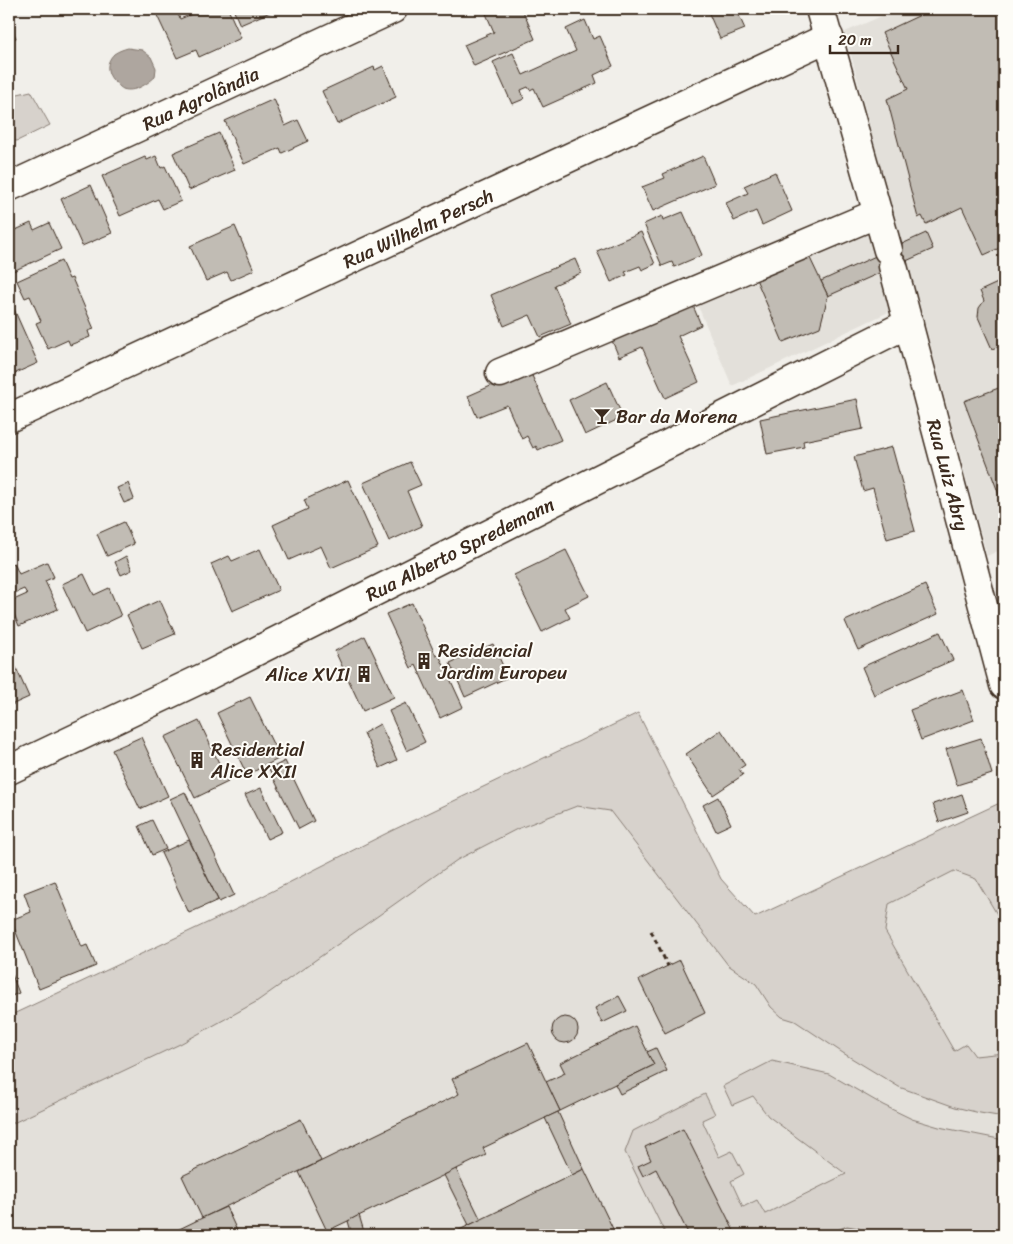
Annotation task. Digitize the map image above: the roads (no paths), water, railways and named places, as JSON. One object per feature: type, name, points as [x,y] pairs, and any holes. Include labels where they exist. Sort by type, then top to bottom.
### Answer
[{"type":"street","name":"Rua Agrolândia","points":[[9,187],[393,9]]},
{"type":"street","name":"Rua Luiz Abry","points":[[820,9],[909,324],[1004,685]]},
{"type":"street","name":"Rua Wilhelm Persch","points":[[9,418],[828,37]]},
{"type":"street","points":[[500,372],[878,213]]},
{"type":"street","name":"Rua Alberto Spredemann","points":[[9,770],[209,674],[909,324]]},
{"type":"place","name":"Bar da Morena","points":[[602,416]]},
{"type":"place","name":"Residencial Jardim Europeu","points":[[424,661]]},
{"type":"place","name":"Alice XVII","points":[[364,674]]},
{"type":"place","name":"Residential Alice XXII","points":[[197,760]]}]
